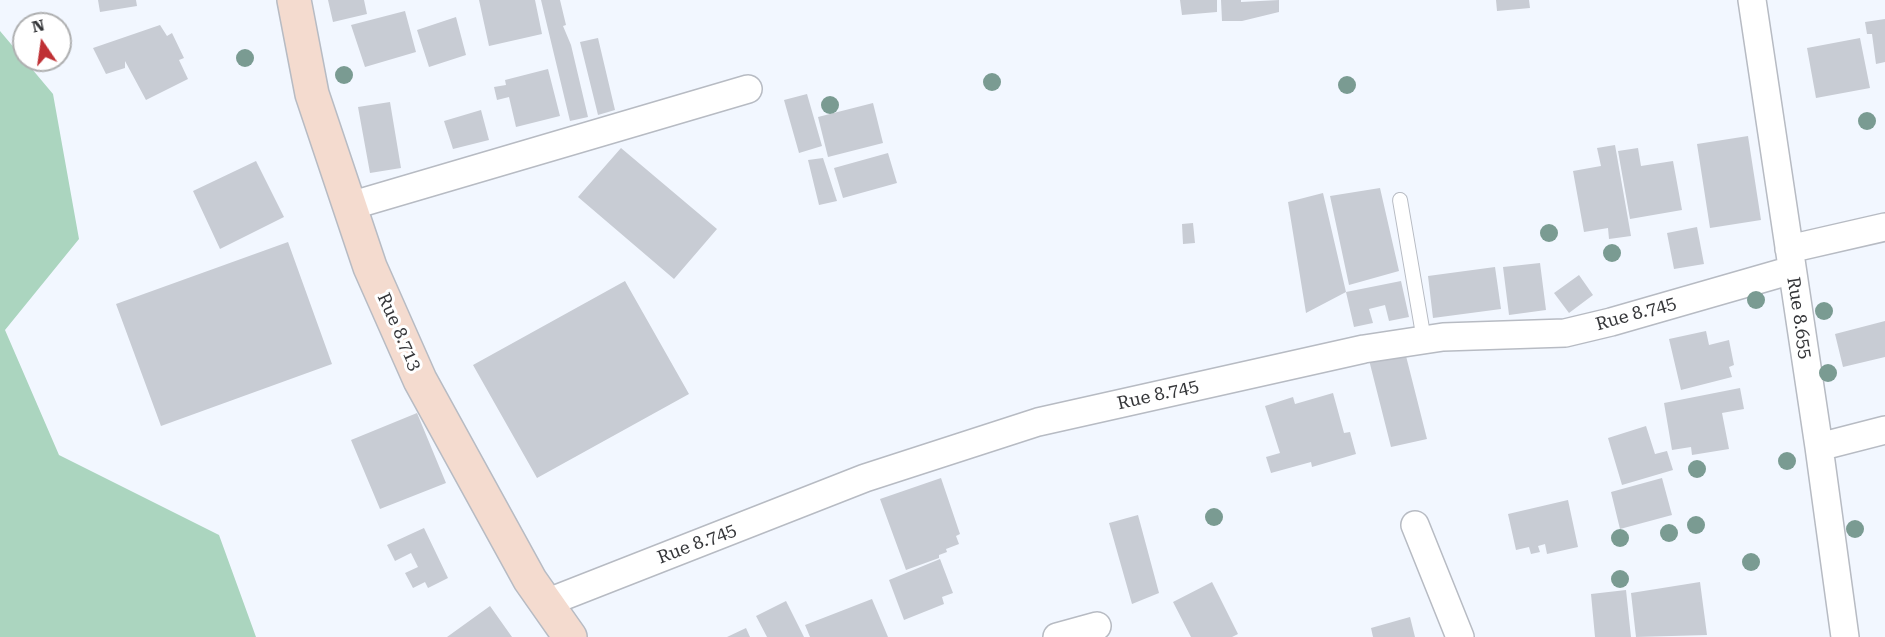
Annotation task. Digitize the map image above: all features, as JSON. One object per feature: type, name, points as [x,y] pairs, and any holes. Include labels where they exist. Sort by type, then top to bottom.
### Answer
[{"type":"main road","name":"Rue 8.713","points":[[294,0],[312,94],[370,267],[420,380],[530,580],[570,637]]},
{"type":"street","name":"Rue 8.655","points":[[1752,0],[1845,637]]},
{"type":"street","points":[[350,206],[748,89]]},
{"type":"street","name":"Rue 8.745","points":[[546,603],[866,478],[1038,422],[1364,349],[1443,337],[1565,333],[1623,319],[1885,227]]},
{"type":"street","points":[[1819,447],[1885,430]]},
{"type":"street","points":[[1415,525],[1460,637]]},
{"type":"street","points":[[1056,637],[1097,626]]},
{"type":"lane","points":[[1400,200],[1424,340]]},
{"type":"green space","points":[[0,31],[12,45],[12,72],[34,72],[53,94],[79,239],[5,330],[59,455],[219,535],[256,637],[0,637]]},
{"type":"building","points":[[98,0],[136,0],[137,6],[100,12]]},
{"type":"building","points":[[328,0],[364,0],[367,14],[333,22]]},
{"type":"building","points":[[479,0],[535,0],[542,34],[489,46]]},
{"type":"building","points":[[541,0],[560,0],[566,25],[563,26],[571,45],[588,117],[570,121]]},
{"type":"building","points":[[1180,0],[1217,0],[1217,12],[1182,15]]},
{"type":"building","points":[[1221,0],[1241,0],[1241,2],[1279,0],[1279,12],[1242,21],[1222,21]]},
{"type":"building","points":[[1496,0],[1529,0],[1530,8],[1497,11]]},
{"type":"building","points":[[405,11],[416,52],[365,67],[351,25]]},
{"type":"building","points":[[456,17],[466,55],[429,67],[417,30]]},
{"type":"building","points":[[1885,19],[1885,62],[1876,64],[1872,34],[1867,34],[1865,22]]},
{"type":"building","points":[[160,25],[167,36],[172,33],[184,58],[179,60],[188,79],[146,100],[125,61],[125,68],[106,74],[93,48]]},
{"type":"building","points":[[598,38],[615,110],[598,115],[580,42]]},
{"type":"building","points":[[1860,38],[1870,88],[1816,98],[1807,48]]},
{"type":"building","points":[[548,69],[560,116],[516,127],[509,97],[497,100],[494,87],[506,85],[505,80]]},
{"type":"building","points":[[807,94],[822,146],[799,153],[784,100]]},
{"type":"building","points":[[390,102],[401,168],[370,173],[358,107]]},
{"type":"building","points":[[873,103],[883,143],[828,157],[818,117]]},
{"type":"building","points":[[481,110],[489,140],[453,149],[444,121]]},
{"type":"building","points":[[1748,136],[1761,220],[1710,228],[1697,144]]},
{"type":"building","points":[[1615,145],[1631,236],[1609,239],[1608,228],[1584,232],[1573,171],[1601,166],[1597,148]]},
{"type":"building","points":[[621,148],[717,229],[674,279],[578,197]]},
{"type":"building","points":[[1638,148],[1641,166],[1673,161],[1682,210],[1630,219],[1618,151]]},
{"type":"building","points":[[888,153],[897,183],[843,198],[834,168]]},
{"type":"building","points":[[823,158],[837,201],[819,205],[808,160]]},
{"type":"building","points":[[256,161],[284,217],[220,249],[193,191]]},
{"type":"building","points":[[1380,188],[1399,271],[1349,285],[1330,196]]},
{"type":"building","points":[[1323,193],[1346,292],[1306,313],[1288,202]]},
{"type":"building","points":[[1193,223],[1195,243],[1183,244],[1182,224]]},
{"type":"building","points":[[1697,227],[1704,264],[1674,269],[1667,233]]},
{"type":"building","points":[[288,242],[332,364],[161,426],[116,304]]},
{"type":"building","points":[[1540,263],[1546,310],[1509,315],[1503,267]]},
{"type":"building","points":[[1495,267],[1501,309],[1433,318],[1428,276]]},
{"type":"building","points":[[1579,275],[1593,295],[1569,313],[1554,293]]},
{"type":"building","points":[[625,281],[689,394],[537,478],[473,365]]},
{"type":"building","points":[[1401,281],[1409,317],[1389,321],[1385,305],[1369,309],[1373,323],[1354,327],[1346,292]]},
{"type":"building","points":[[1885,321],[1885,357],[1843,367],[1835,334]]},
{"type":"building","points":[[1706,331],[1709,345],[1729,340],[1734,365],[1729,367],[1732,377],[1681,390],[1669,339]]},
{"type":"building","points":[[1405,352],[1427,439],[1391,447],[1369,360]]},
{"type":"building","points":[[1740,388],[1744,409],[1722,413],[1729,449],[1692,455],[1691,447],[1672,450],[1664,403]]},
{"type":"building","points":[[1333,393],[1344,433],[1350,432],[1356,454],[1312,467],[1311,462],[1271,473],[1266,457],[1280,453],[1265,406],[1293,397],[1295,404]]},
{"type":"building","points":[[417,413],[446,483],[380,509],[351,440]]},
{"type":"building","points":[[1646,426],[1655,454],[1667,451],[1673,470],[1622,485],[1608,438]]},
{"type":"building","points":[[941,478],[960,534],[956,536],[959,544],[946,549],[947,552],[939,555],[939,558],[906,570],[880,499]]},
{"type":"building","points":[[1662,478],[1672,515],[1620,529],[1611,492]]},
{"type":"building","points":[[1568,500],[1578,547],[1547,554],[1545,544],[1538,546],[1540,552],[1531,554],[1529,547],[1516,550],[1508,514]]},
{"type":"building","points":[[1138,515],[1159,593],[1132,604],[1109,523]]},
{"type":"building","points":[[424,528],[448,578],[428,588],[425,582],[413,588],[405,573],[418,567],[411,553],[395,561],[387,545]]},
{"type":"building","points":[[940,559],[953,593],[942,597],[944,604],[904,620],[889,580]]},
{"type":"building","points":[[1212,582],[1238,634],[1232,637],[1191,637],[1173,602]]},
{"type":"building","points":[[1700,582],[1707,635],[1636,637],[1631,593]]},
{"type":"building","points":[[1626,590],[1631,637],[1595,637],[1591,594]]},
{"type":"building","points":[[872,599],[888,637],[810,637],[805,625]]},
{"type":"building","points":[[786,601],[804,637],[767,637],[756,616]]},
{"type":"building","points":[[490,606],[512,637],[447,637]]},
{"type":"building","points":[[1410,617],[1415,637],[1373,637],[1371,628]]},
{"type":"building","points":[[746,628],[750,637],[727,637]]}]
